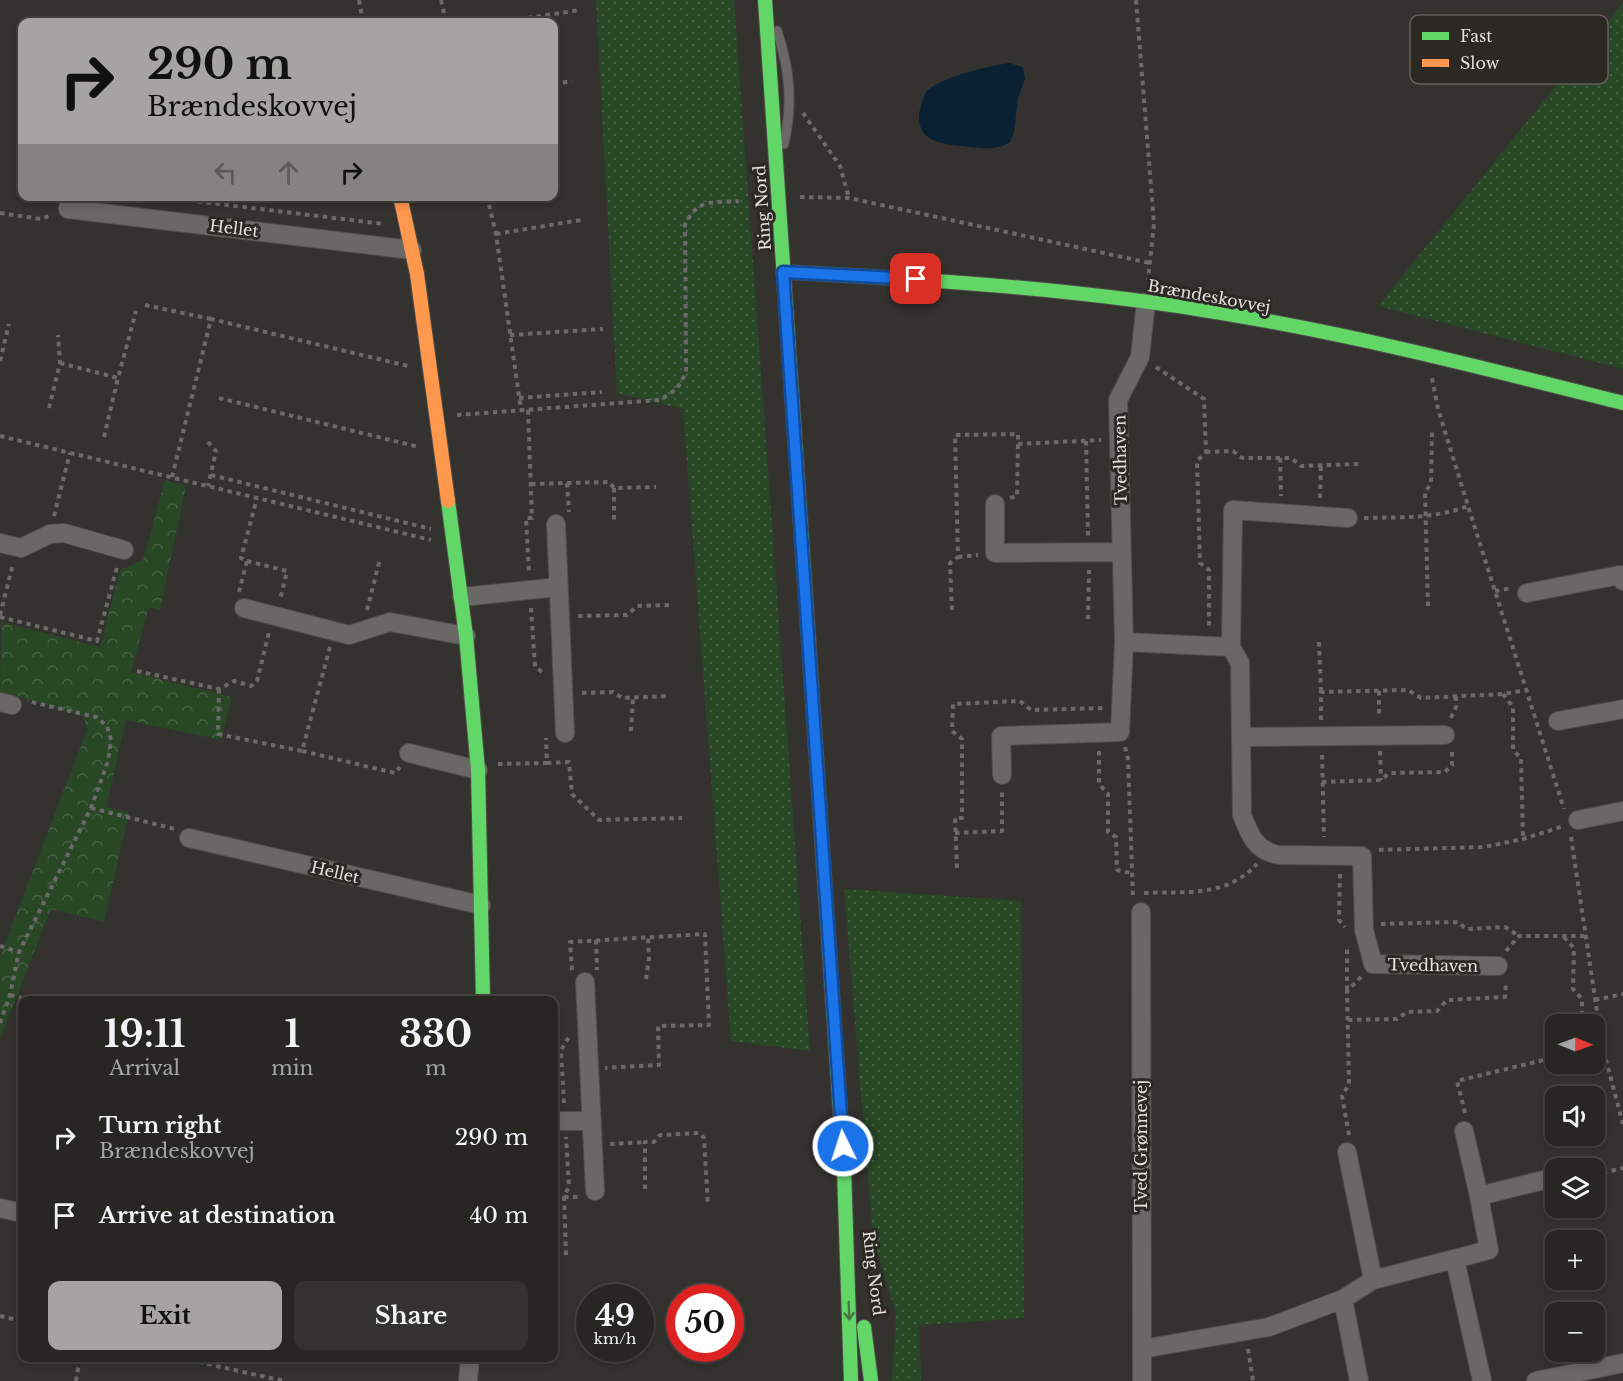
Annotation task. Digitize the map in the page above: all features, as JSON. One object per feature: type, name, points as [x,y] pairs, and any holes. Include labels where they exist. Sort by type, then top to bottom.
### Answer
[{"type":"street","name":"Ring Nord","points":[[766,0],[776,178],[844,1169],[851,1381]]},
{"type":"street","points":[[401,201],[412,250],[462,597],[477,767],[483,996]]},
{"type":"street","name":"Hellet","points":[[69,203],[412,250]]},
{"type":"street","name":"Brændeskovvej","points":[[783,272],[982,283],[1146,302],[1418,351],[1623,403]]},
{"type":"street","name":"Tvedhaven","points":[[1120,732],[1124,642],[1118,400],[1140,357],[1146,302]]},
{"type":"street","points":[[995,504],[995,553],[1122,552]]},
{"type":"street","points":[[1348,518],[1233,510],[1231,647],[1240,663],[1242,815],[1250,837],[1268,853],[1362,856]]},
{"type":"street","points":[[562,524],[558,587],[565,733]]},
{"type":"street","points":[[9,546],[21,549],[50,534],[64,533],[124,550]]},
{"type":"street","points":[[1527,593],[1620,575],[1623,581]]},
{"type":"street","points":[[462,597],[558,587]]},
{"type":"street","points":[[241,602],[276,616],[349,635],[390,622],[466,636]]},
{"type":"street","points":[[1124,642],[1231,647]]},
{"type":"street","points":[[1558,721],[1623,709]]},
{"type":"street","points":[[1002,775],[1001,736],[1120,732]]},
{"type":"street","points":[[1242,737],[1449,735]]},
{"type":"street","points":[[408,753],[477,767]]},
{"type":"street","points":[[1573,822],[1623,811]]},
{"type":"street","name":"Hellet","points":[[189,838],[481,905]]},
{"type":"street","name":"Tvedhaven","points":[[1362,856],[1364,924],[1373,964],[1498,966]]},
{"type":"street","name":"Tved Grønnevej","points":[[1141,912],[1142,1381]]},
{"type":"street","points":[[585,981],[595,1191]]},
{"type":"street","points":[[559,1121],[592,1121]]},
{"type":"street","points":[[1142,1349],[1269,1327],[1343,1299],[1373,1281],[1489,1250],[1464,1131]]},
{"type":"street","points":[[1347,1152],[1373,1281]]},
{"type":"street","name":"Ring Nord","points":[[844,1169],[871,1381]]},
{"type":"street","points":[[1479,1196],[1545,1180]]},
{"type":"street","points":[[0,1208],[18,1212]]},
{"type":"street","points":[[1455,1260],[1482,1381]]},
{"type":"street","points":[[1343,1299],[1359,1381]]},
{"type":"street","points":[[468,1381],[470,1362]]},
{"type":"street","points":[[1536,1381],[1623,1363]]},
{"type":"lane","points":[[766,0],[787,63],[791,96],[790,119],[776,178]]},
{"type":"path","points":[[358,0],[362,18]]},
{"type":"path","points":[[441,0],[445,18]]},
{"type":"path","points":[[1136,0],[1154,224],[1146,302]]},
{"type":"path","points":[[527,18],[580,10]]},
{"type":"path","points":[[558,83],[572,81]]},
{"type":"path","points":[[791,96],[840,166],[849,198]]},
{"type":"path","points":[[797,197],[849,198],[1150,263]]},
{"type":"path","points":[[194,201],[392,225],[406,222]]},
{"type":"path","points":[[488,201],[496,234],[521,410]]},
{"type":"path","points":[[436,416],[660,400],[674,393],[681,384],[686,370],[685,225],[692,210],[705,204],[739,201]]},
{"type":"path","points":[[0,213],[41,219],[69,203]]},
{"type":"path","points":[[496,234],[581,220]]},
{"type":"path","points":[[145,305],[413,367],[429,365]]},
{"type":"path","points":[[104,437],[136,311]]},
{"type":"path","points":[[172,477],[211,319]]},
{"type":"path","points":[[0,361],[9,324]]},
{"type":"path","points":[[510,335],[603,329]]},
{"type":"path","points":[[50,408],[60,363],[58,335]]},
{"type":"path","points":[[1140,357],[1204,399],[1206,452]]},
{"type":"path","points":[[60,363],[118,378]]},
{"type":"path","points":[[1431,377],[1468,506],[1573,822],[1597,1014]]},
{"type":"path","points":[[519,398],[602,392]]},
{"type":"path","points":[[219,398],[422,447],[441,446]]},
{"type":"path","points":[[528,410],[532,518],[526,518],[530,590],[535,667],[545,674],[545,684]]},
{"type":"path","points":[[1428,606],[1425,492],[1431,484],[1432,430]]},
{"type":"path","points":[[952,610],[950,563],[958,557],[955,435],[1018,434],[1017,496],[995,504]]},
{"type":"path","points":[[0,436],[257,498],[454,540]]},
{"type":"path","points":[[1018,444],[1119,439]]},
{"type":"path","points":[[1086,441],[1088,619]]},
{"type":"path","points":[[208,442],[216,451],[208,486]]},
{"type":"path","points":[[1208,646],[1209,570],[1200,563],[1197,461],[1206,452],[1233,452],[1242,458],[1291,458],[1301,466],[1359,464]]},
{"type":"path","points":[[50,534],[70,453]]},
{"type":"path","points":[[1280,458],[1282,513]]},
{"type":"path","points":[[1320,516],[1321,465]]},
{"type":"path","points":[[211,475],[454,540]]},
{"type":"path","points":[[531,484],[609,482],[614,488],[614,520]]},
{"type":"path","points":[[562,524],[567,483]]},
{"type":"path","points":[[614,488],[656,487]]},
{"type":"path","points":[[137,671],[219,689],[234,681],[251,686],[257,681],[287,571],[241,558],[257,498]]},
{"type":"path","points":[[1348,518],[1426,517],[1446,514],[1468,506]]},
{"type":"path","points":[[9,546],[0,616],[97,641],[124,550]]},
{"type":"path","points":[[361,631],[380,559]]},
{"type":"path","points":[[241,602],[247,561]]},
{"type":"path","points":[[560,617],[627,615],[637,606],[671,605]]},
{"type":"path","points":[[302,750],[334,631]]},
{"type":"path","points":[[1319,642],[1320,692]]},
{"type":"path","points":[[219,689],[218,734],[302,750],[395,773],[408,753]]},
{"type":"path","points":[[563,694],[613,692],[622,698],[669,696]]},
{"type":"path","points":[[1503,694],[1513,708],[1513,750],[1521,758],[1523,839]]},
{"type":"path","points":[[1322,782],[1381,780],[1389,773],[1445,772],[1452,765],[1449,735],[1456,696]]},
{"type":"path","points":[[631,731],[633,698]]},
{"type":"path","points":[[0,1023],[10,995],[19,952],[91,808],[108,761],[111,740],[106,726],[96,717],[31,700],[6,704]]},
{"type":"path","points":[[1120,732],[1128,759],[1131,894],[1141,912]]},
{"type":"path","points":[[546,733],[547,763]]},
{"type":"path","points":[[1099,733],[1099,784],[1108,794],[1108,832],[1116,837],[1117,870],[1131,873]]},
{"type":"path","points":[[477,767],[569,762],[572,794],[599,820],[682,818]]},
{"type":"path","points":[[955,833],[1002,831],[1002,775]]},
{"type":"path","points":[[91,808],[177,829],[189,838]]},
{"type":"path","points":[[1362,856],[1372,851],[1484,847],[1523,839],[1573,822]]},
{"type":"path","points":[[1131,894],[1212,890],[1234,884],[1268,853]]},
{"type":"path","points":[[1364,924],[1458,922],[1466,929],[1505,927],[1519,936]]},
{"type":"path","points":[[585,981],[570,942],[705,934],[709,1025],[658,1026],[659,1065],[589,1068]]},
{"type":"path","points":[[1563,936],[1574,948],[1573,989],[1582,999],[1582,1014]]},
{"type":"path","points":[[646,979],[649,959],[648,937]]},
{"type":"path","points":[[585,981],[596,940]]},
{"type":"path","points":[[0,946],[19,952]]},
{"type":"path","points":[[1347,1152],[1350,1140],[1342,1096],[1350,1084],[1347,991],[1373,964]]},
{"type":"path","points":[[1595,1000],[1623,994]]},
{"type":"path","points":[[10,995],[18,997]]},
{"type":"path","points":[[566,1255],[564,1197],[569,1186],[559,1121],[561,1050],[569,1037],[568,1028]]},
{"type":"path","points":[[1605,1056],[1623,1124]]},
{"type":"path","points":[[1464,1131],[1467,1121],[1457,1081],[1545,1060]]},
{"type":"path","points":[[592,1145],[654,1142],[660,1136],[700,1133],[704,1138],[708,1206]]},
{"type":"path","points":[[645,1142],[645,1189]]},
{"type":"path","points":[[1605,1172],[1623,1168]]},
{"type":"path","points":[[0,1316],[18,1320]]},
{"type":"path","points":[[1245,1331],[1253,1381]]},
{"type":"path","points":[[76,1381],[79,1362]]},
{"type":"path","points":[[200,1362],[284,1381]]},
{"type":"path","points":[[259,1381],[260,1375]]},
{"type":"green space","points":[[596,0],[734,0],[810,1051],[731,1041],[683,409],[617,393]]},
{"type":"green space","points":[[1623,3],[1623,369],[1378,306],[1558,84],[1608,84],[1608,22]]},
{"type":"green space","points":[[165,480],[186,486],[160,610],[149,607],[131,672],[232,697],[221,740],[126,720],[106,807],[129,813],[104,922],[51,909],[0,1039],[0,957],[87,730],[84,717],[0,691],[1,622],[100,647],[120,570],[143,560]]},
{"type":"green space","points":[[844,889],[1021,901],[1024,1318],[919,1325],[921,1381],[892,1381],[896,1314],[873,1238]]},
{"type":"water","points":[[1009,63],[1023,67],[1025,79],[1018,98],[1014,132],[1010,142],[1000,147],[990,148],[952,145],[935,141],[923,132],[919,114],[926,92],[942,82],[965,73]]},
{"type":"traffic: fast","points":[[765,0],[805,588]]},
{"type":"traffic: fast","points":[[783,272],[993,285],[1203,310],[1361,340],[1623,403]]},
{"type":"traffic: fast","points":[[448,501],[466,636],[478,770],[483,996]]},
{"type":"traffic: fast","points":[[821,827],[844,1169],[851,1381]]},
{"type":"traffic: fast","points":[[864,1327],[871,1381]]},
{"type":"traffic: slow","points":[[401,201],[417,274],[448,501]]},
{"type":"traffic: slow","points":[[805,588],[821,827]]},
{"type":"route","points":[[843,1146],[783,272],[916,279]]}]
